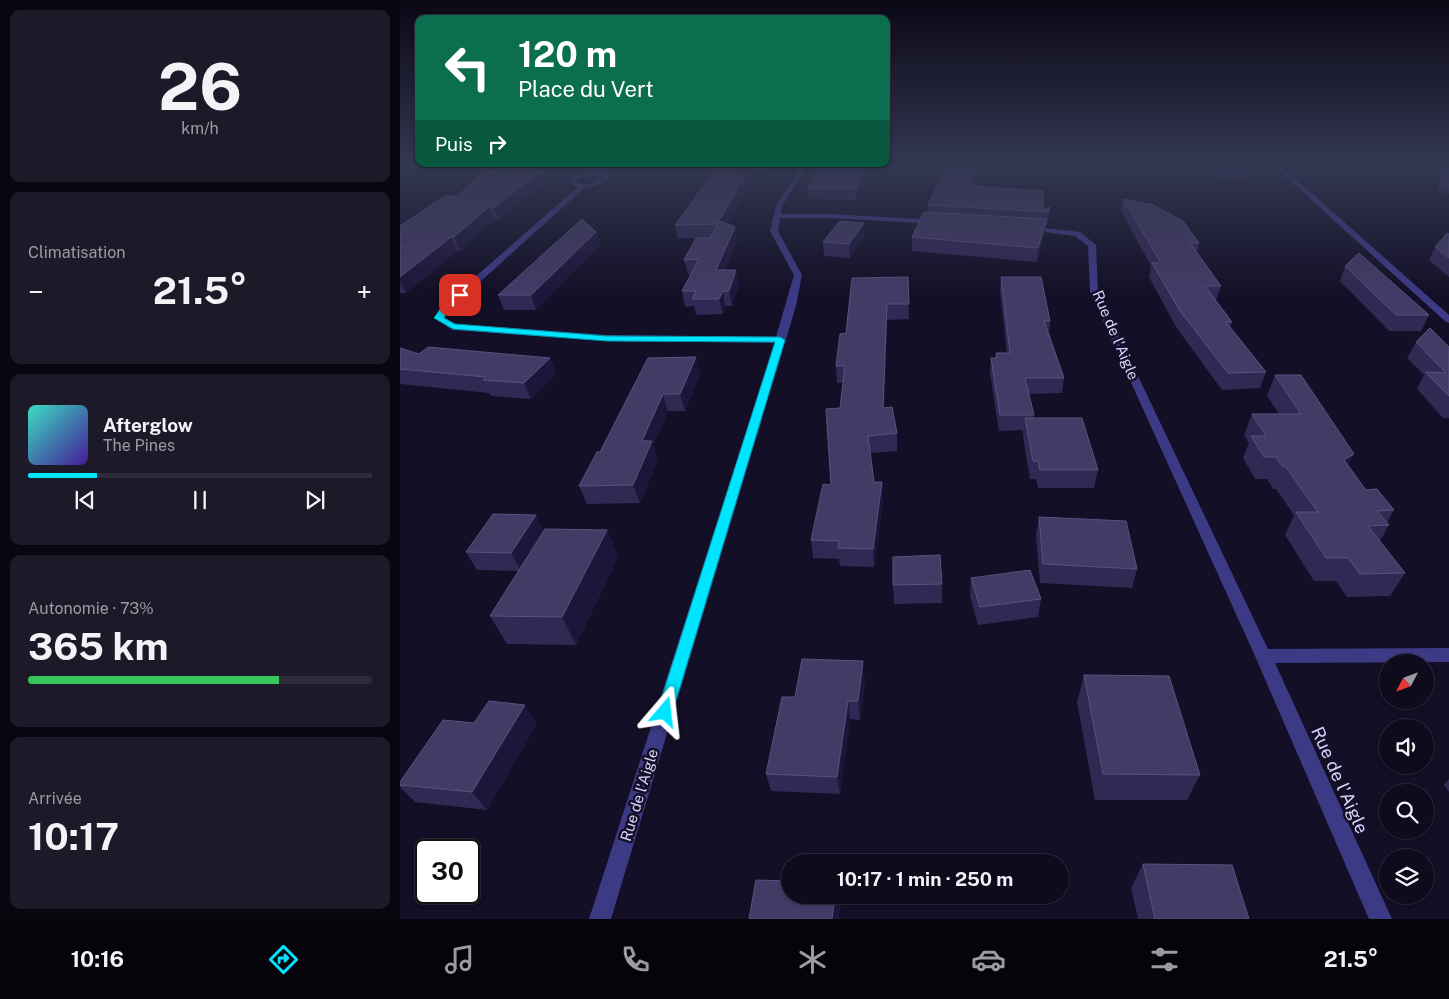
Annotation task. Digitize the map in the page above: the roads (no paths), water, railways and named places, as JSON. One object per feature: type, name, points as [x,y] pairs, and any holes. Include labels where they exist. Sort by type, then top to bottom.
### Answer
[{"type":"street","points":[[558,208],[446,307],[439,318],[453,327],[607,338],[780,340]]},
{"type":"street","name":"Rue de l'Aigle","points":[[600,919],[780,340],[798,275],[774,231],[779,208]]},
{"type":"street","points":[[1324,208],[1449,320]]},
{"type":"street","points":[[777,216],[831,216],[950,223]]},
{"type":"street","name":"Rue de l'Aigle","points":[[1019,228],[1077,234],[1092,245],[1094,292],[1263,656],[1382,919]]},
{"type":"street","points":[[1263,656],[1449,655]]}]
